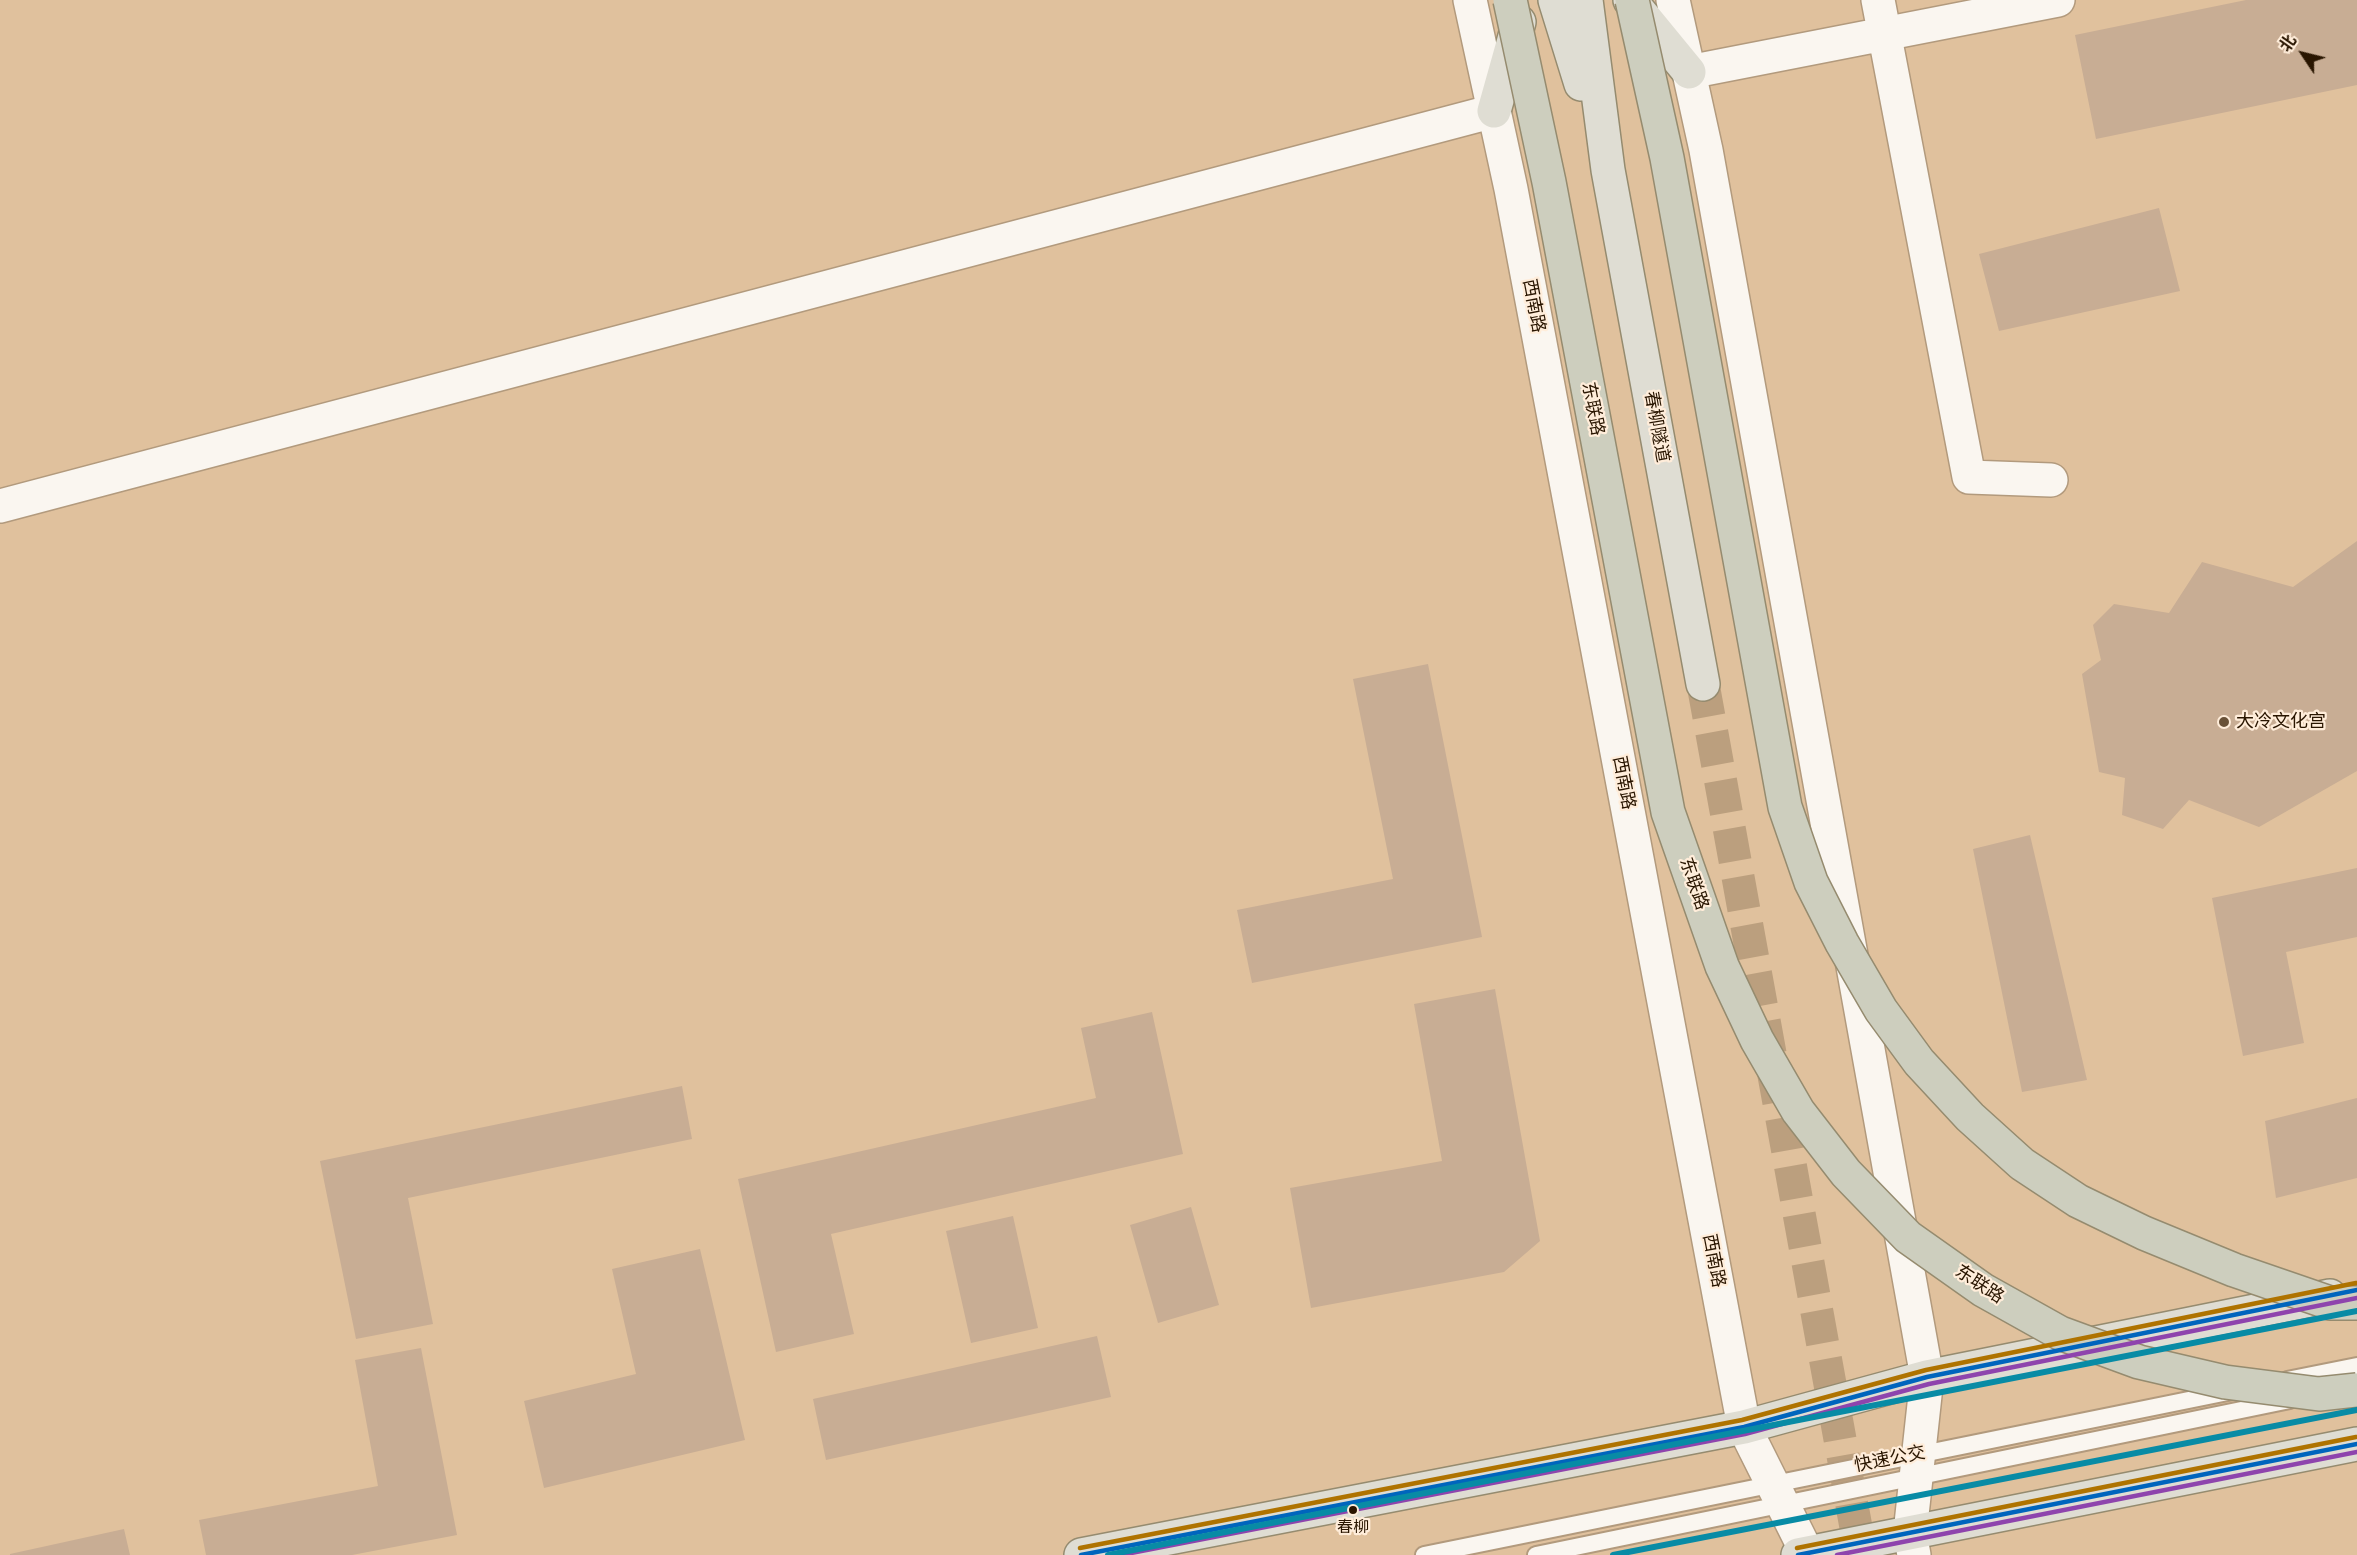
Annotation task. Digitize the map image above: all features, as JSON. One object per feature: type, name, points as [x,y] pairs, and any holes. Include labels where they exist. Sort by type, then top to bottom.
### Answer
[{"type":"highway","name":"东联路","points":[[1510,0],[1549,182],[1668,812],[1722,966],[1757,1040],[1798,1111],[1846,1173],[1908,1237],[1983,1290],[2060,1333],[2139,1362],[2225,1382],[2319,1394],[2357,1388]]},
{"type":"highway","points":[[1631,0],[1666,158],[1785,807],[1811,882],[1842,944],[1881,1010],[1919,1062],[1970,1116],[2022,1164],[2078,1201],[2144,1233],[2234,1270],[2330,1303],[2357,1303]]},
{"type":"main road","name":"西南路","points":[[1470,0],[1516,213],[1744,1427],[1805,1554]]},
{"type":"main road","points":[[0,506],[1494,111],[1525,0]]},
{"type":"main road","points":[[1555,0],[1608,170]]},
{"type":"main road","points":[[1586,0],[1608,170]]},
{"type":"main road","points":[[1631,0],[1689,72]]},
{"type":"main road","points":[[1673,0],[1706,150],[1927,1377],[1917,1466],[1912,1544]]},
{"type":"main road","points":[[1878,0],[1970,477],[2051,480]]},
{"type":"main road","points":[[1689,72],[2058,0]]},
{"type":"main road","name":"春柳隧道","points":[[1608,170],[1703,684]]},
{"type":"main road","points":[[1081,1555],[1744,1427],[1927,1377],[2357,1290]]},
{"type":"main road","points":[[1805,1554],[1912,1544],[2357,1444]]},
{"type":"lane","name":"快速公交","points":[[1917,1466],[2357,1366]]},
{"type":"lane","name":"快速公交","points":[[1424,1555],[1778,1494],[1917,1466],[2357,1388]]},
{"type":"lane","name":"快速公交","points":[[1536,1555],[1778,1494]]},
{"type":"building","points":[[2246,0],[2357,0],[2357,85],[2096,139],[2075,35]]},
{"type":"building","points":[[2159,208],[2180,291],[1999,331],[1979,254]]},
{"type":"building","name":"大冷文化宫","points":[[2357,541],[2357,771],[2259,827],[2189,800],[2163,829],[2122,815],[2125,778],[2099,772],[2082,674],[2101,660],[2093,625],[2114,604],[2169,613],[2202,562],[2293,587]]},
{"type":"building","points":[[1428,664],[1482,937],[1252,983],[1237,910],[1393,879],[1353,679]]},
{"type":"building","points":[[2030,835],[2087,1080],[2022,1092],[1973,849]]},
{"type":"building","points":[[2357,868],[2357,937],[2286,952],[2304,1043],[2243,1056],[2212,898]]},
{"type":"building","points":[[1495,989],[1540,1241],[1504,1272],[1311,1308],[1290,1188],[1442,1161],[1414,1004]]},
{"type":"building","points":[[1152,1012],[1183,1154],[831,1234],[854,1334],[776,1352],[738,1179],[1096,1098],[1081,1028]]},
{"type":"building","points":[[682,1086],[692,1139],[408,1198],[433,1324],[356,1339],[320,1161]]},
{"type":"building","points":[[2357,1098],[2357,1178],[2276,1198],[2265,1121]]},
{"type":"building","points":[[1191,1207],[1219,1305],[1158,1323],[1130,1225]]},
{"type":"building","points":[[1013,1216],[1038,1328],[971,1343],[946,1231]]},
{"type":"building","points":[[700,1249],[745,1440],[544,1488],[524,1401],[636,1374],[612,1269]]},
{"type":"building","points":[[1097,1336],[1111,1397],[826,1460],[813,1399]]},
{"type":"building","points":[[421,1348],[457,1535],[352,1555],[206,1555],[199,1520],[378,1486],[355,1360]]},
{"type":"building","points":[[124,1529],[130,1555],[10,1555],[10,1554]]},
{"type":"tunnel","points":[[1703,684],[1861,1555]]},
{"type":"transit line","points":[[1080,1548],[1742,1420],[1926,1370],[2356,1283]]},
{"type":"transit line","points":[[1081,1555],[1744,1427],[1927,1377],[2357,1290]]},
{"type":"transit line","points":[[1121,1555],[1745,1434],[1929,1384],[2357,1298]]},
{"type":"transit line","points":[[1108,1555],[2357,1311]]},
{"type":"transit line","points":[[1613,1555],[2357,1410]]},
{"type":"transit line","points":[[1797,1548],[2356,1437]]},
{"type":"transit line","points":[[1798,1555],[2357,1444]]},
{"type":"transit line","points":[[1837,1555],[2357,1452]]},
{"type":"place","name":"大冷文化宫","points":[[2224,722]]},
{"type":"place","name":"春柳","points":[[1353,1510]]}]
